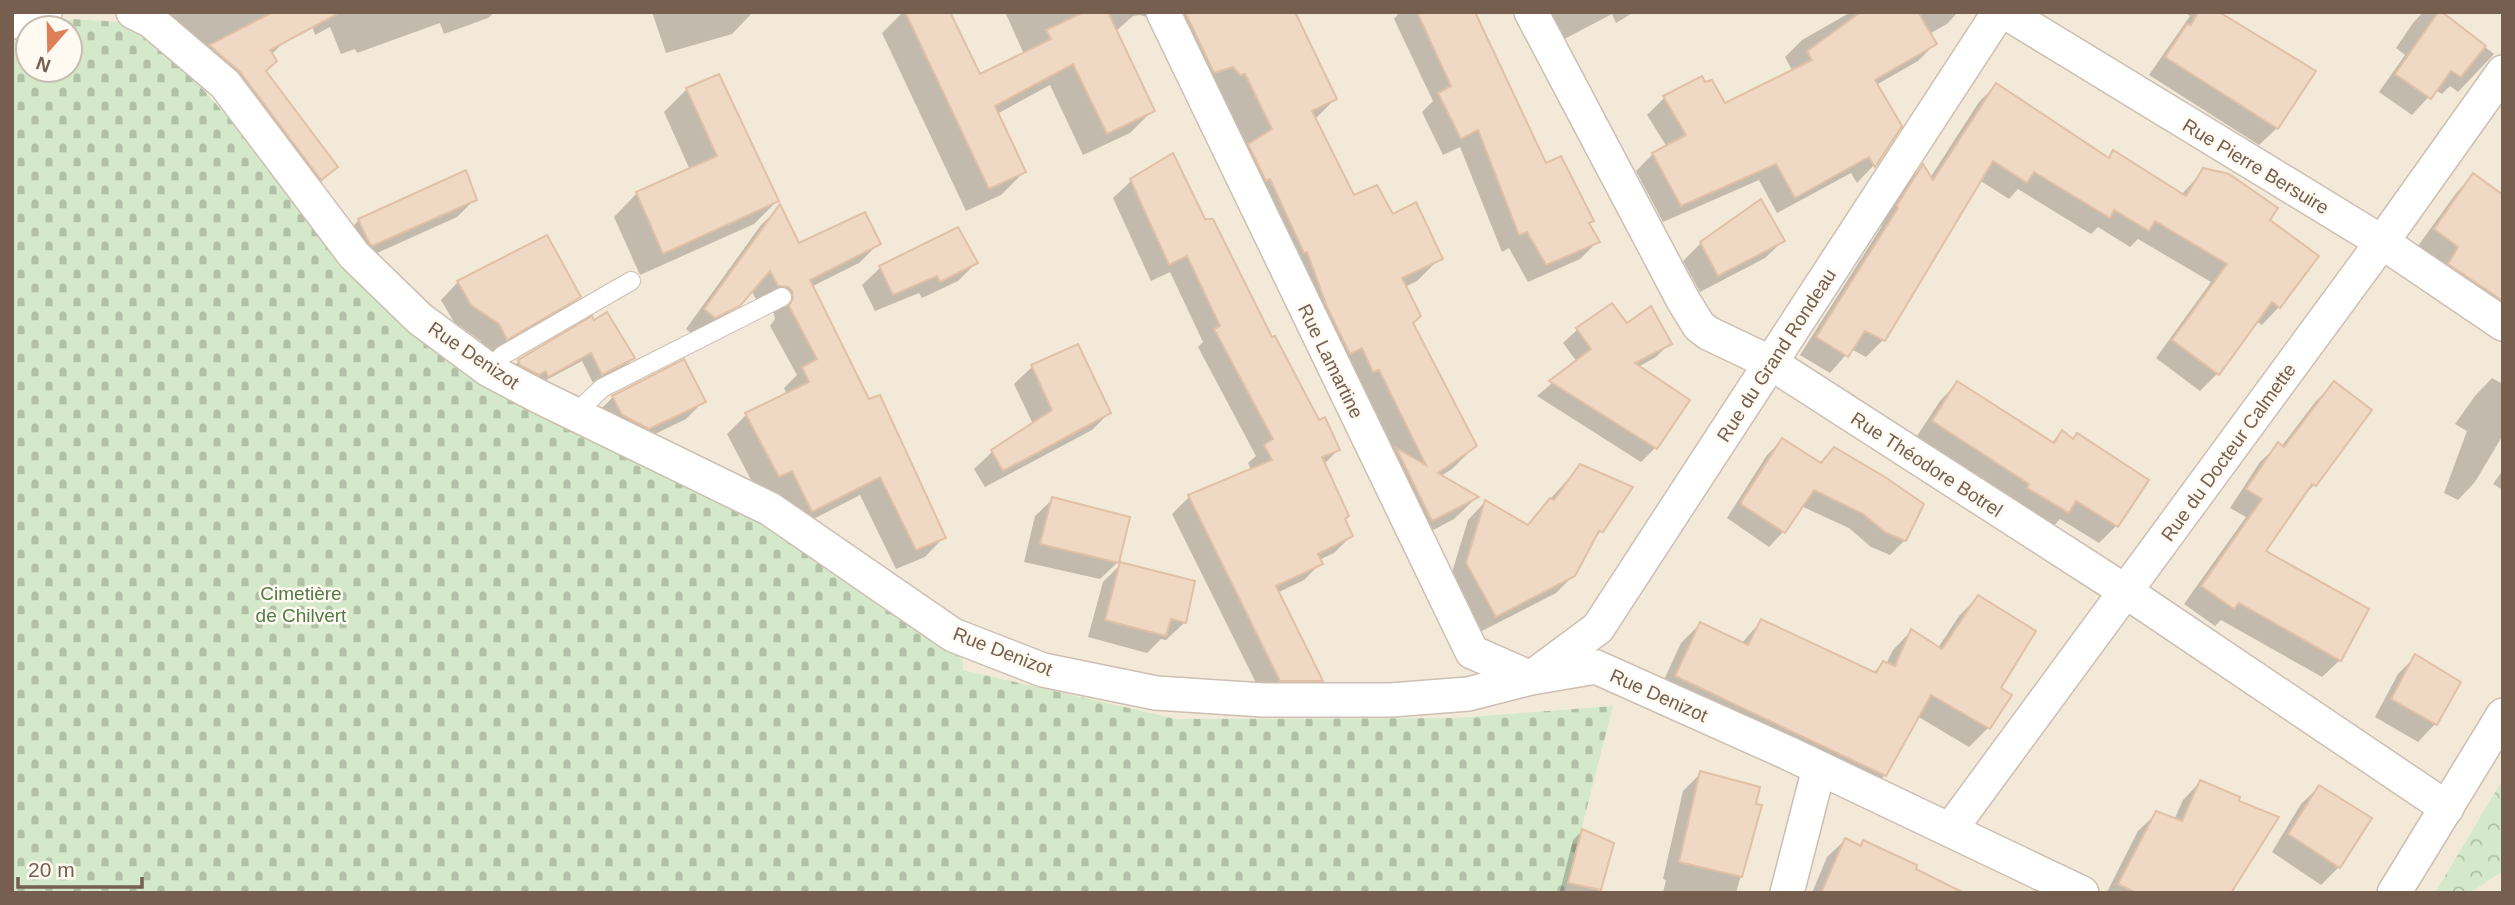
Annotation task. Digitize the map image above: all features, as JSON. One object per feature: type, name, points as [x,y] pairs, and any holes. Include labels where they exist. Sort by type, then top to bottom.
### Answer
[{"type":"street","points":[[12,22],[45,12]]},
{"type":"street","name":"Rue Denizot","points":[[133,12],[151,21],[225,84],[354,255],[420,319],[489,370],[771,509],[953,635],[1043,670],[1156,693],[1263,700],[1404,699],[1468,694],[1531,678],[1596,667],[1819,768],[2082,893]]},
{"type":"street","name":"Rue Lamartine","points":[[1163,12],[1472,652],[1531,678]]},
{"type":"street","name":"Rue Théodore Botrel","points":[[1531,12],[1699,326],[1708,333],[1771,363],[2125,591],[2447,808]]},
{"type":"street","name":"Rue du Grand Rondeau","points":[[1531,678],[1598,628],[2000,12]]},
{"type":"street","name":"Rue Pierre Bersuire","points":[[2006,12],[2382,242],[2503,324]]},
{"type":"street","name":"Rue du Docteur Calmette","points":[[1950,830],[2382,242],[2503,72]]},
{"type":"street","points":[[2394,893],[2503,715]]},
{"type":"street","points":[[1787,893],[1819,768]]},
{"type":"lane","points":[[489,370],[503,355],[631,281]]},
{"type":"lane","points":[[575,414],[602,387],[763,304],[782,297]]},
{"type":"shaded area","points":[[12,12],[2503,12],[2503,893],[1565,893],[1612,706],[1453,718],[1177,719],[962,670],[356,273],[282,189],[241,132],[209,94],[187,71],[122,22],[84,20],[84,14]]},
{"type":"green space","name":"Cimetière de Chilvert","points":[[84,20],[122,22],[187,71],[241,132],[282,189],[356,273],[742,509],[962,653],[963,670],[1177,719],[1453,718],[1613,706],[1565,893],[12,893],[12,38],[14,84],[84,84]]},
{"type":"green space","points":[[2503,779],[2503,871],[2470,893],[2435,893]]},
{"type":"building","points":[[273,12],[341,12],[270,50],[277,61],[266,71],[338,167],[321,180],[240,72],[209,45]]},
{"type":"building","points":[[905,12],[950,12],[980,74],[1051,39],[1046,30],[1084,12],[1108,12],[1155,111],[1107,134],[1073,64],[995,106],[1026,172],[989,189]]},
{"type":"building","points":[[1185,12],[1295,12],[1337,99],[1312,111],[1354,195],[1377,185],[1393,214],[1416,202],[1443,259],[1402,278],[1421,316],[1413,323],[1477,446],[1438,473],[1479,497],[1432,521],[1396,448],[1426,465],[1379,370],[1373,372],[1362,348],[1350,354],[1327,307],[1307,252],[1304,253],[1270,179],[1266,181],[1248,144],[1272,129],[1245,74],[1240,75],[1233,67],[1214,73]]},
{"type":"building","points":[[1417,12],[1475,12],[1546,163],[1561,156],[1594,221],[1589,223],[1600,242],[1546,265],[1527,232],[1519,235],[1478,130],[1461,139],[1438,93],[1451,86]]},
{"type":"building","points":[[1861,12],[1918,12],[1937,44],[1875,80],[1902,126],[1875,167],[1869,157],[1795,198],[1776,164],[1681,206],[1652,153],[1686,135],[1663,96],[1702,76],[1705,82],[1712,80],[1725,103],[1812,60],[1807,51]]},
{"type":"building","points":[[2198,12],[2219,12],[2316,71],[2278,129],[2165,57]]},
{"type":"building","points":[[2438,12],[2442,12],[2486,46],[2461,77],[2451,71],[2431,99],[2395,74]]},
{"type":"building","points":[[719,74],[779,201],[663,254],[636,192],[717,156],[686,88]]},
{"type":"building","points":[[1996,83],[2109,158],[2113,150],[2186,196],[2203,168],[2229,174],[2278,208],[2270,220],[2319,256],[2280,308],[2272,302],[2219,375],[2172,340],[2227,264],[2155,221],[2149,231],[2114,210],[2110,218],[2034,172],[2027,183],[1993,161],[1885,341],[1865,331],[1848,357],[1816,337],[1923,164],[1933,180]]},
{"type":"building","points":[[1173,153],[1205,219],[1213,219],[1272,337],[1275,336],[1319,420],[1325,417],[1340,450],[1322,457],[1349,516],[1345,519],[1353,536],[1318,554],[1323,564],[1276,586],[1323,681],[1280,681],[1188,495],[1272,460],[1264,445],[1273,439],[1214,329],[1220,326],[1187,256],[1169,265],[1130,179]]},
{"type":"building","points":[[466,170],[477,200],[372,246],[369,243],[358,219]]},
{"type":"building","points":[[2473,173],[2503,195],[2503,301],[2448,264],[2458,247],[2434,229]]},
{"type":"building","points":[[1761,199],[1785,241],[1718,276],[1700,242]]},
{"type":"building","points":[[780,204],[799,243],[865,212],[881,244],[810,280],[869,399],[880,395],[946,538],[916,550],[880,477],[812,512],[792,471],[779,477],[745,413],[809,382],[802,367],[817,359],[789,306],[793,298],[792,291],[788,287],[778,286],[770,271],[740,306],[715,318],[704,309]]},
{"type":"building","points":[[958,227],[978,263],[940,282],[937,276],[893,295],[879,266]]},
{"type":"building","points":[[547,235],[581,297],[507,340],[499,324],[471,305],[457,281]]},
{"type":"building","points":[[1612,303],[1627,323],[1651,306],[1672,344],[1635,363],[1690,400],[1657,449],[1549,381],[1591,349],[1576,328]]},
{"type":"building","points":[[607,312],[635,358],[602,375],[591,353],[548,377],[546,371],[539,375],[520,365],[518,360],[592,316],[594,320]]},
{"type":"building","points":[[1078,344],[1111,413],[1003,471],[991,450],[1052,410],[1031,365]]},
{"type":"building","points":[[684,359],[706,402],[649,429],[622,415],[612,396]]},
{"type":"building","points":[[1957,381],[2054,443],[2062,430],[2073,439],[2077,433],[2149,480],[2118,527],[2076,501],[2069,513],[2027,488],[2029,484],[1932,421]]},
{"type":"building","points":[[2334,381],[2372,410],[2316,486],[2312,484],[2266,551],[2369,609],[2341,661],[2239,603],[2234,609],[2201,586],[2262,499],[2246,489],[2278,442],[2284,447]]},
{"type":"building","points":[[1782,438],[1821,463],[1834,447],[1924,504],[1906,541],[1886,533],[1863,514],[1814,490],[1785,533],[1742,505],[1741,502]]},
{"type":"building","points":[[1580,464],[1633,487],[1603,532],[1599,531],[1575,576],[1496,617],[1466,563],[1485,500],[1528,525],[1550,498],[1554,500]]},
{"type":"building","points":[[1052,497],[1130,517],[1119,563],[1040,544]]},
{"type":"building","points":[[1120,562],[1195,581],[1186,623],[1171,619],[1166,636],[1105,620]]},
{"type":"building","points":[[1978,595],[2036,631],[2001,688],[2012,695],[1990,729],[1931,695],[1886,776],[1675,676],[1700,622],[1748,645],[1761,619],[1876,673],[1883,661],[1895,666],[1911,629],[1942,649]]},
{"type":"building","points":[[2415,654],[2461,682],[2437,725],[2391,699]]},
{"type":"building","points":[[1700,771],[1760,787],[1756,804],[1762,805],[1742,877],[1679,862]]},
{"type":"building","points":[[2200,780],[2240,797],[2239,801],[2279,817],[2231,893],[2137,893],[2118,884],[2156,811],[2182,821]]},
{"type":"building","points":[[2319,785],[2372,818],[2340,868],[2288,834]]},
{"type":"building","points":[[1582,829],[1614,843],[1601,890],[1568,883]]},
{"type":"building","points":[[1845,838],[1861,846],[1863,840],[1917,865],[1916,869],[1964,893],[1821,893]]}]
